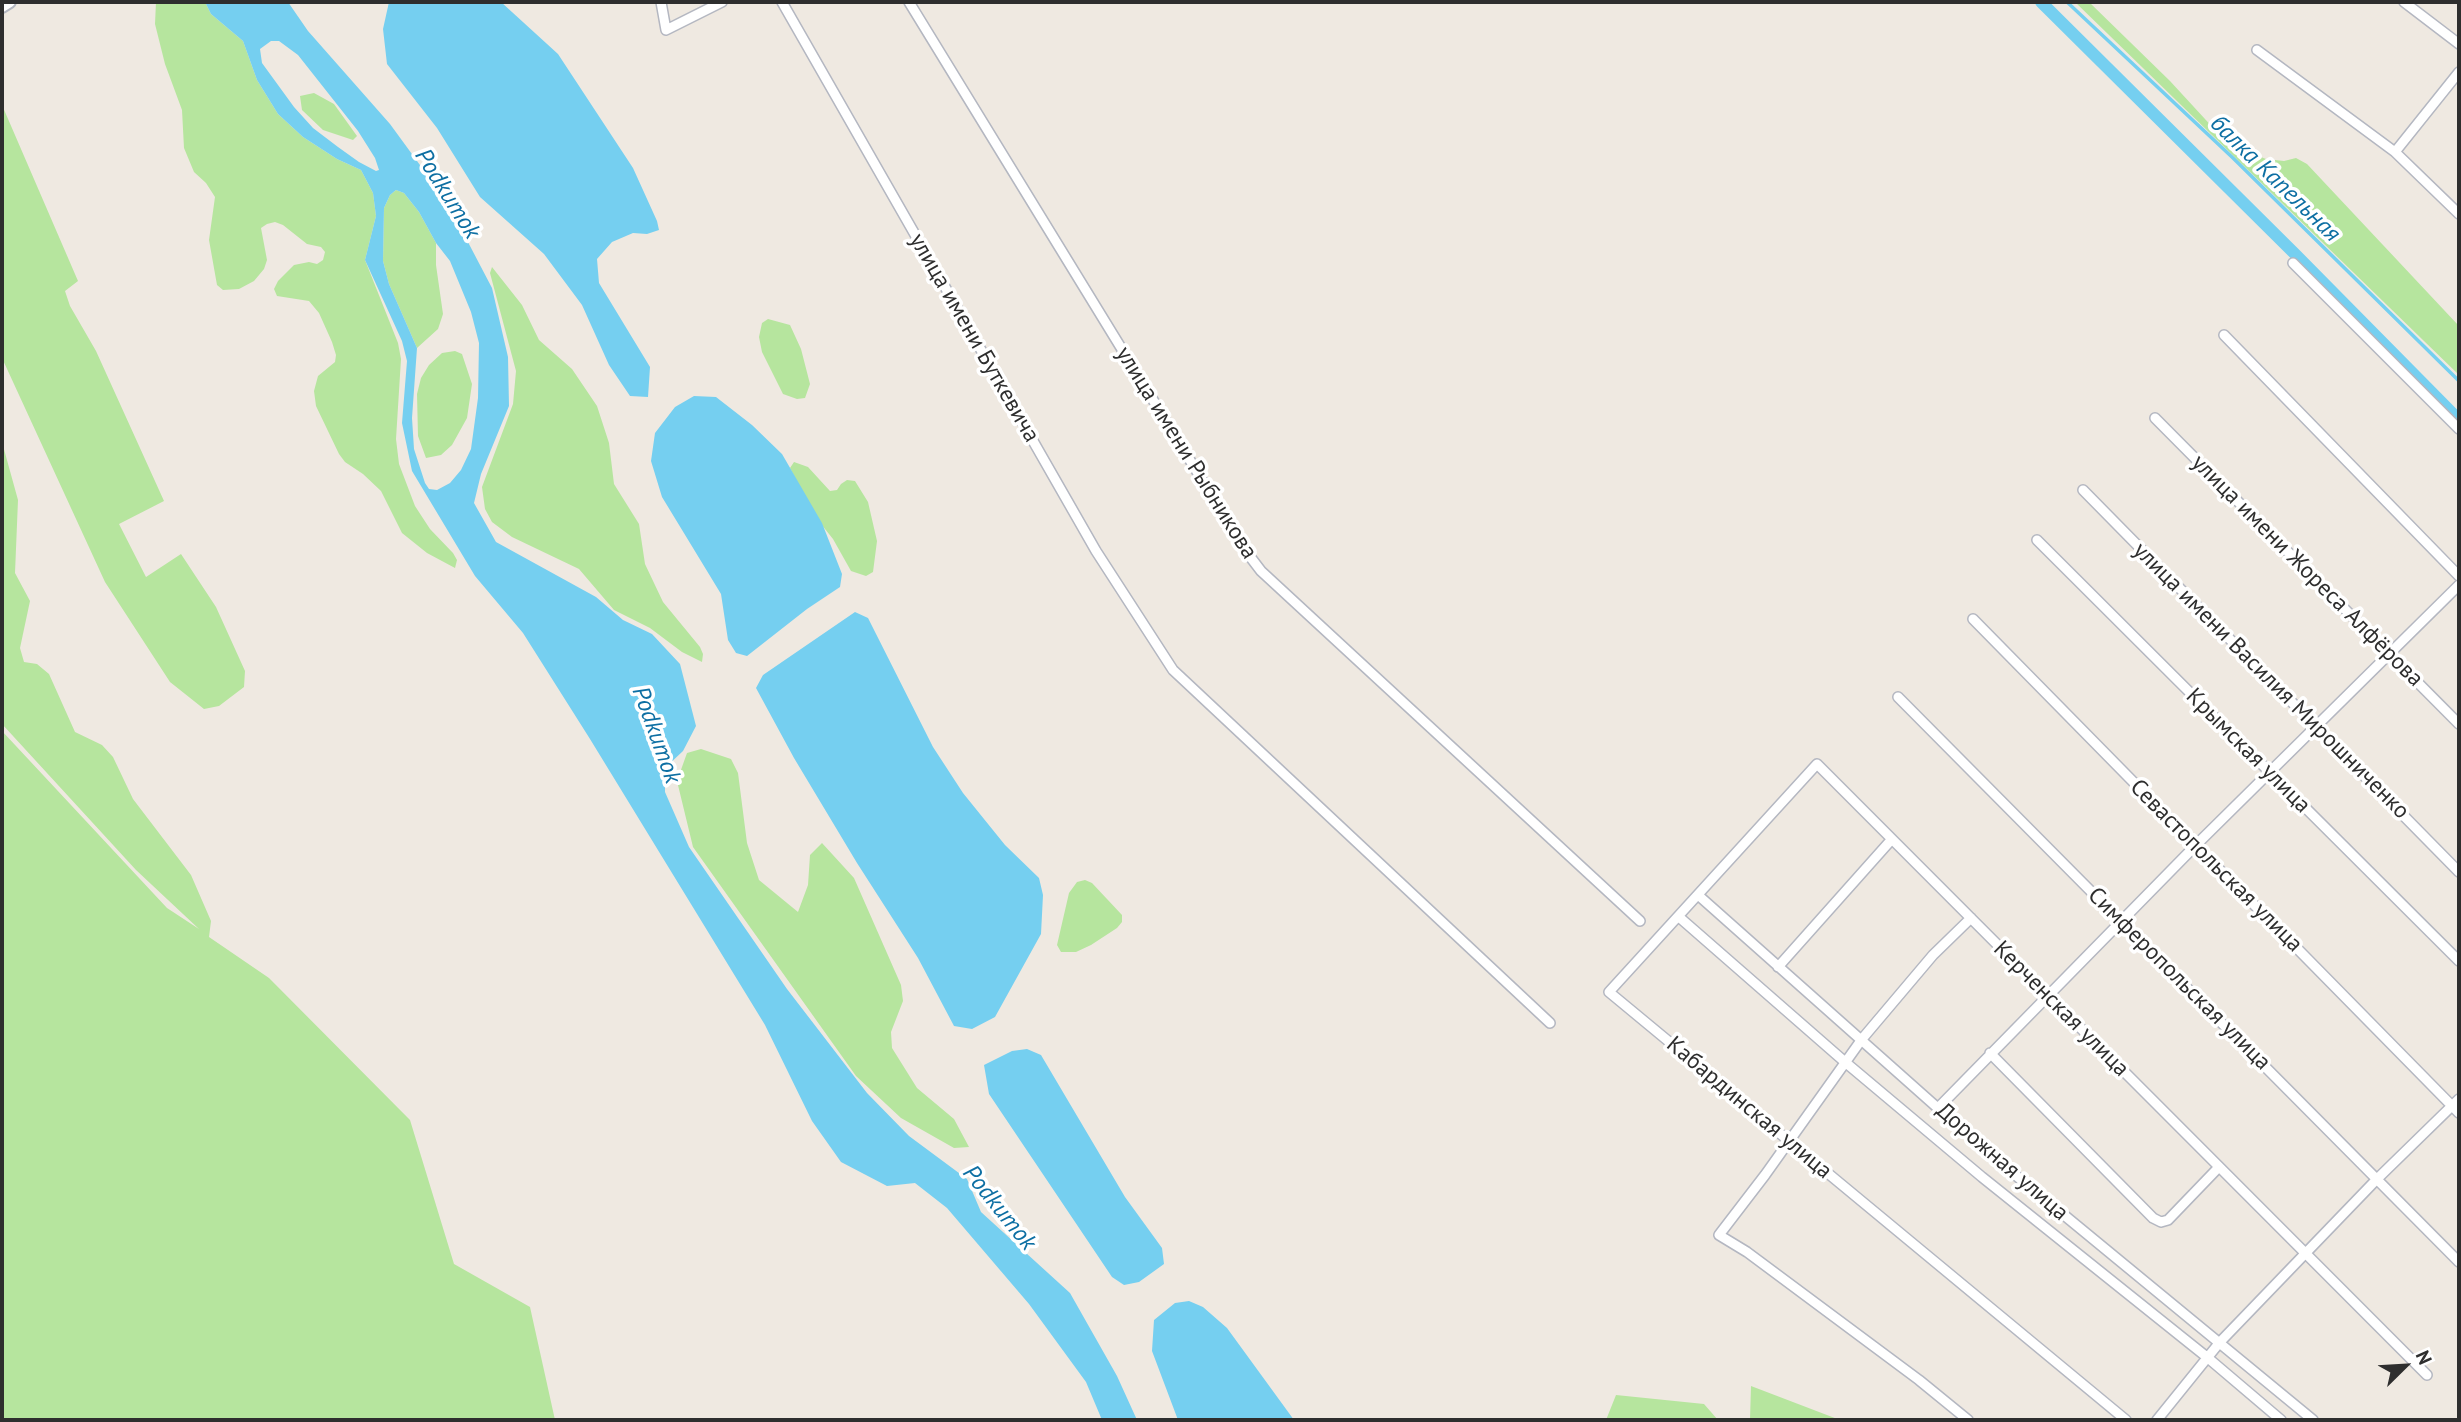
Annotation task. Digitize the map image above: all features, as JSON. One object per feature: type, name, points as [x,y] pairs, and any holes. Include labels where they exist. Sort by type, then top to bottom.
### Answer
[{"type":"street","points":[[2,7],[10,2]]},
{"type":"street","points":[[661,2],[666,30],[722,2]]},
{"type":"street","name":"улица имени Буткевича","points":[[782,2],[1096,551],[1173,670],[1550,1023]]},
{"type":"street","name":"улица имени Рыбникова","points":[[909,2],[1245,550],[1261,571],[1640,921]]},
{"type":"street","points":[[2404,2],[2459,44]]},
{"type":"street","points":[[2257,50],[2395,152],[2459,214]]},
{"type":"street","points":[[2395,152],[2459,72]]},
{"type":"street","points":[[2293,263],[2459,429]]},
{"type":"street","points":[[2224,335],[2459,576]]},
{"type":"street","name":"улица имени Жореса Алфёрова","points":[[2155,418],[2459,724]]},
{"type":"street","name":"улица имени Василия Мирошниченко","points":[[2083,490],[2459,872]]},
{"type":"street","name":"Крымская улица","points":[[2037,540],[2459,961]]},
{"type":"street","points":[[1938,1108],[2196,845],[2459,585]]},
{"type":"street","name":"Севастопольская улица","points":[[1973,619],[2457,1106]]},
{"type":"street","name":"Симферопольская улица","points":[[1898,697],[2459,1262]]},
{"type":"street","name":"Керченская улица","points":[[1816,764],[2427,1375]]},
{"type":"street","name":"Кабардинская улица","points":[[1816,764],[1609,992],[2126,1420]]},
{"type":"street","points":[[1778,967],[1892,839]]},
{"type":"street","name":"Дорожная улица","points":[[1698,895],[2033,1191],[2313,1420]]},
{"type":"street","name":"Дорожная улица","points":[[1678,916],[1982,1177],[2281,1420]]},
{"type":"street","points":[[1968,1420],[1919,1380],[1747,1252],[1718,1235],[1765,1175],[1862,1039],[1933,954],[1971,918]]},
{"type":"street","points":[[1990,1053],[2161,1222],[2168,1220],[2219,1167]]},
{"type":"street","points":[[2157,1420],[2220,1342],[2377,1179],[2457,1106]]},
{"type":"green space","points":[[156,2],[205,2],[211,14],[243,41],[257,80],[278,114],[303,137],[337,159],[361,170],[373,193],[376,216],[365,260],[398,343],[401,359],[396,439],[399,464],[415,506],[430,529],[453,553],[457,560],[455,568],[427,553],[402,533],[381,491],[339,454],[316,406],[314,391],[318,376],[335,362],[332,342],[319,313],[309,301],[277,296],[274,289],[294,265],[309,262],[317,264],[323,260],[325,252],[321,247],[307,244],[283,225],[275,222],[267,224],[261,228],[267,260],[264,269],[254,281],[239,289],[223,290],[217,285],[209,240],[215,197],[206,183],[194,172],[184,148],[182,110],[165,64],[155,24]]},
{"type":"green space","points":[[2075,2],[2089,2],[2170,81],[2228,144],[2266,159],[2284,161],[2296,158],[2307,164],[2459,326],[2459,375]]},
{"type":"green space","points":[[314,93],[334,104],[357,136],[353,140],[323,130],[302,110],[300,96]]},
{"type":"green space","points":[[2,105],[78,281],[65,291],[70,306],[96,351],[164,501],[119,524],[146,577],[181,554],[216,607],[245,671],[244,687],[219,706],[204,709],[170,682],[105,582],[2,358]]},
{"type":"green space","points":[[396,190],[404,193],[419,212],[436,243],[436,265],[443,314],[438,329],[417,348],[389,284],[383,261],[384,208],[390,195]]},
{"type":"green space","points":[[492,267],[522,305],[539,340],[572,369],[597,406],[609,443],[614,484],[639,524],[645,564],[663,602],[700,647],[702,662],[682,652],[650,628],[614,610],[579,569],[512,537],[492,522],[485,509],[482,487],[513,404],[516,371],[490,273]]},
{"type":"green space","points":[[768,319],[790,325],[801,349],[810,384],[805,398],[797,399],[783,394],[762,352],[759,337],[762,323]]},
{"type":"green space","points":[[455,351],[462,354],[472,384],[467,418],[452,445],[441,455],[426,458],[418,436],[417,394],[421,378],[429,365],[442,353]]},
{"type":"green space","points":[[2,442],[18,500],[15,573],[30,601],[20,648],[24,662],[37,664],[49,674],[75,732],[102,745],[113,757],[133,799],[191,875],[211,921],[209,937],[269,978],[410,1120],[454,1264],[530,1307],[555,1420],[2,1420],[2,731],[167,908],[199,929],[136,870],[2,724]]},
{"type":"green space","points":[[794,462],[808,467],[830,491],[837,490],[847,480],[855,481],[868,502],[877,541],[873,572],[866,576],[851,571],[833,539],[813,514],[790,468]]},
{"type":"green space","points":[[701,749],[731,759],[738,773],[747,843],[759,880],[798,912],[808,885],[810,855],[822,843],[854,878],[901,985],[903,1001],[891,1032],[892,1048],[917,1088],[954,1119],[969,1147],[954,1148],[901,1118],[856,1076],[693,847],[677,781],[687,753]]},
{"type":"green space","points":[[1085,880],[1092,883],[1122,915],[1122,922],[1091,945],[1076,952],[1061,952],[1057,945],[1069,893],[1077,882]]},
{"type":"green space","points":[[1751,1386],[1840,1420],[1750,1420]]},
{"type":"green space","points":[[1616,1395],[1704,1404],[1718,1420],[1606,1420]]},
{"type":"water","name":"Podkumok","points":[[205,2],[288,2],[308,31],[390,124],[447,202],[492,288],[508,357],[509,406],[481,474],[474,503],[496,542],[596,597],[623,620],[652,634],[680,664],[696,726],[683,751],[665,768],[665,792],[689,847],[787,989],[867,1093],[909,1136],[967,1179],[981,1212],[1070,1293],[1117,1376],[1137,1420],[1102,1420],[1086,1382],[1029,1304],[947,1208],[915,1183],[887,1186],[841,1162],[812,1121],[765,1025],[590,739],[523,633],[475,576],[412,471],[402,423],[407,361],[402,341],[365,260],[376,216],[373,193],[361,170],[337,159],[303,137],[278,114],[257,80],[243,41],[211,14]],"holes":[[[271,41],[279,41],[298,55],[358,131],[375,158],[379,170],[359,162],[338,147],[313,128],[294,107],[262,63],[260,49]],[[396,190],[404,193],[419,212],[436,243],[450,261],[471,312],[479,343],[478,398],[471,449],[461,470],[450,483],[437,490],[429,489],[425,483],[414,449],[412,418],[417,348],[389,284],[383,261],[384,208],[390,195]]]},
{"type":"water","points":[[389,2],[501,2],[558,54],[633,168],[659,230],[647,234],[633,233],[612,242],[597,259],[599,283],[650,367],[648,397],[630,396],[609,365],[582,305],[544,254],[480,197],[437,128],[387,64],[383,29]]},
{"type":"water","points":[[694,396],[716,397],[752,425],[782,454],[822,523],[842,574],[840,587],[747,656],[736,653],[728,640],[721,594],[662,497],[651,461],[655,433],[675,407]]},
{"type":"water","points":[[855,612],[868,618],[933,747],[963,793],[1005,845],[1039,878],[1043,895],[1041,934],[995,1017],[972,1029],[954,1026],[918,958],[794,758],[756,688],[763,675]]},
{"type":"water","points":[[1027,1049],[1041,1055],[1125,1197],[1162,1248],[1164,1264],[1139,1282],[1124,1285],[1112,1277],[989,1094],[984,1065],[1012,1051]]},
{"type":"water","points":[[1189,1301],[1203,1307],[1227,1328],[1294,1420],[1178,1420],[1152,1351],[1154,1320],[1175,1303]]},
{"type":"waterway","points":[[2041,2],[2459,420]]},
{"type":"waterway","name":"балка Капельная","points":[[2067,2],[2233,158],[2459,381]]}]
